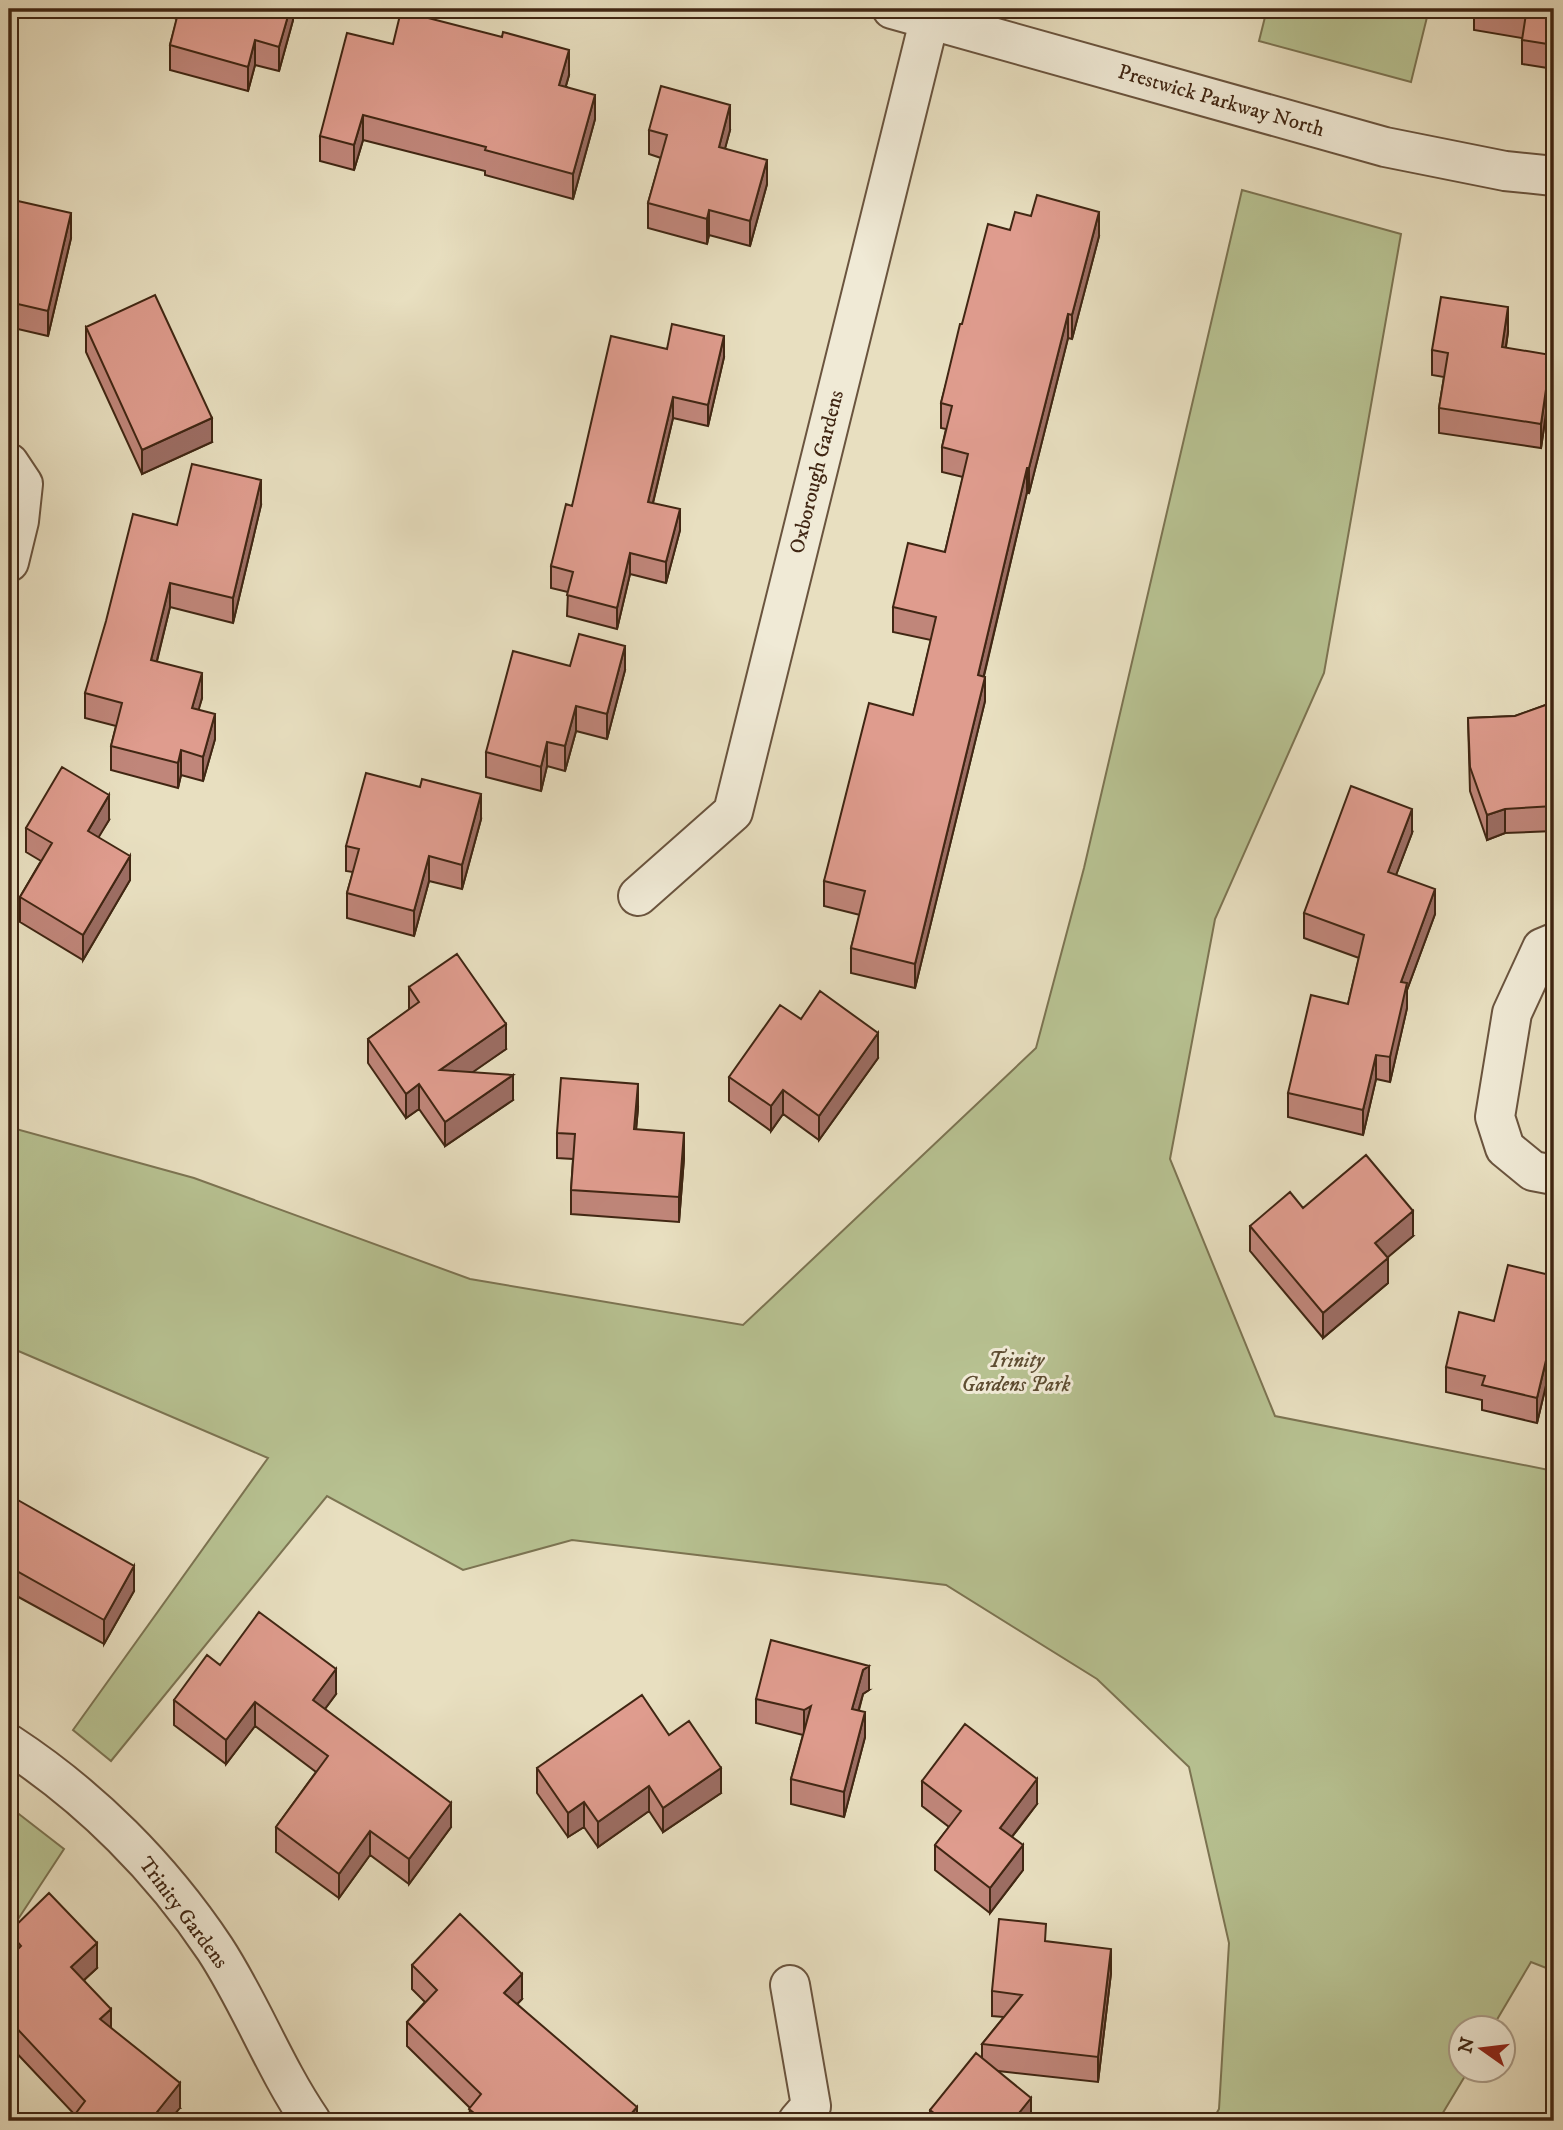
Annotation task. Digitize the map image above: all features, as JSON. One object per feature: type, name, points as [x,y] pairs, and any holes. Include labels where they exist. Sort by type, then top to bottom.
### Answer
[{"type":"street","name":"Prestwick Parkway North","points":[[892,9],[930,14],[1385,147],[1505,171],[1554,176]]},
{"type":"street","name":"Oxborough Gardens","points":[[638,896],[733,812],[930,14]]},
{"type":"street","points":[[9,463],[23,484],[19,521],[9,562]]},
{"type":"street","points":[[1554,943],[1542,948],[1512,1013],[1495,1117],[1505,1148],[1533,1171],[1554,1175]]},
{"type":"street","name":"Trinity Gardens","points":[[9,1744],[64,1783],[123,1837],[165,1884],[215,1950],[310,2121]]},
{"type":"street","points":[[790,1985],[811,2106],[798,2121]]},
{"type":"green space","points":[[1267,9],[1429,9],[1411,82],[1259,41]]},
{"type":"green space","name":"Trinity Gardens Park","points":[[1242,190],[1401,234],[1324,673],[1215,919],[1170,1159],[1275,1416],[1554,1471],[1554,1971],[1531,1962],[1500,2014],[1448,2014],[1448,2084],[1460,2084],[1438,2121],[1212,2121],[1219,2109],[1229,1943],[1189,1767],[1097,1679],[946,1585],[572,1540],[463,1570],[327,1496],[111,1761],[73,1730],[268,1458],[9,1347],[9,1127],[194,1178],[470,1279],[743,1325],[1036,1048],[1084,868]]},
{"type":"green space","points":[[15,1811],[64,1849],[9,1933],[9,1822]]},
{"type":"building","points":[[179,9],[290,9],[279,47],[255,40],[248,67],[170,45]]},
{"type":"building","points":[[1495,9],[1554,9],[1554,45],[1522,40],[1526,14]]},
{"type":"building","points":[[401,11],[502,37],[503,32],[569,50],[559,85],[595,95],[573,174],[485,150],[486,147],[363,115],[354,145],[320,136],[347,33],[393,44]]},
{"type":"building","points":[[661,86],[730,105],[719,147],[767,160],[750,221],[709,210],[707,219],[648,203],[667,135],[649,130]]},
{"type":"building","points":[[1037,195],[1099,212],[1072,315],[1068,314],[1027,468],[978,675],[985,677],[915,964],[851,948],[865,891],[824,881],[869,703],[913,715],[936,617],[893,607],[908,543],[945,552],[968,454],[942,447],[952,406],[941,403],[988,224],[1010,230],[1015,212],[1031,216]]},
{"type":"building","points":[[9,199],[71,213],[48,311],[9,302]]},
{"type":"building","points":[[155,295],[212,418],[142,450],[86,327]]},
{"type":"building","points":[[1441,297],[1508,307],[1502,347],[1551,355],[1541,424],[1439,408],[1448,353],[1432,350]]},
{"type":"building","points":[[672,324],[724,336],[708,405],[673,397],[648,502],[680,509],[666,562],[630,553],[617,608],[567,595],[573,572],[551,566],[566,504],[572,506],[611,336],[667,349]]},
{"type":"building","points":[[192,464],[261,480],[233,598],[170,583],[151,660],[202,673],[192,708],[215,714],[203,757],[181,750],[178,763],[111,746],[122,703],[85,693],[133,514],[177,525]]},
{"type":"building","points":[[579,634],[625,646],[607,714],[576,706],[565,746],[547,742],[541,767],[486,752],[513,651],[570,666]]},
{"type":"building","points":[[1554,702],[1554,806],[1505,809],[1487,815],[1470,767],[1468,718],[1515,716]]},
{"type":"building","points":[[62,767],[109,795],[88,831],[130,856],[83,935],[20,897],[52,843],[26,828]]},
{"type":"building","points":[[366,773],[420,787],[422,779],[481,794],[462,865],[429,856],[414,911],[347,893],[359,849],[346,846]]},
{"type":"building","points":[[1351,786],[1412,809],[1388,872],[1435,889],[1401,982],[1407,983],[1390,1057],[1376,1055],[1363,1110],[1288,1093],[1311,995],[1348,1004],[1364,935],[1304,913]]},
{"type":"building","points":[[457,954],[506,1024],[440,1070],[513,1075],[445,1122],[419,1084],[406,1094],[368,1039],[419,1002],[409,987]]},
{"type":"building","points":[[820,991],[878,1033],[819,1116],[783,1090],[771,1106],[729,1077],[780,1005],[801,1019]]},
{"type":"building","points":[[561,1078],[638,1084],[634,1129],[684,1133],[679,1197],[571,1190],[575,1134],[557,1133]]},
{"type":"building","points":[[1366,1155],[1413,1211],[1375,1243],[1388,1258],[1323,1313],[1250,1226],[1290,1192],[1303,1208]]},
{"type":"building","points":[[1508,1265],[1554,1276],[1554,1332],[1537,1398],[1482,1385],[1485,1376],[1446,1367],[1459,1312],[1494,1321]]},
{"type":"building","points":[[9,1495],[134,1566],[104,1620],[13,1569],[9,1577]]},
{"type":"building","points":[[259,1612],[336,1669],[313,1700],[451,1803],[409,1859],[370,1831],[339,1874],[276,1827],[328,1756],[255,1702],[226,1740],[174,1700],[207,1655],[220,1665]]},
{"type":"building","points":[[771,1640],[869,1666],[863,1670],[852,1709],[865,1712],[844,1792],[791,1779],[811,1706],[804,1710],[756,1699]]},
{"type":"building","points":[[642,1695],[669,1735],[689,1721],[721,1768],[663,1808],[649,1786],[598,1822],[584,1802],[568,1813],[537,1768]]},
{"type":"building","points":[[965,1724],[1037,1779],[1000,1828],[1023,1845],[990,1888],[935,1845],[961,1811],[922,1781]]},
{"type":"building","points":[[49,1893],[97,1943],[71,1967],[111,2009],[100,2019],[180,2083],[157,2112],[168,2121],[70,2121],[85,2101],[9,2020],[9,1958],[21,1946],[9,1932]]},
{"type":"building","points":[[460,1914],[522,1974],[504,1993],[637,2107],[625,2121],[484,2121],[469,2109],[481,2094],[407,2022],[437,1990],[412,1965]]},
{"type":"building","points":[[999,1919],[1046,1924],[1045,1941],[1111,1949],[1098,2057],[982,2044],[1022,1995],[992,1991]]},
{"type":"building","points":[[976,2053],[1031,2098],[1015,2118],[1018,2121],[944,2121],[930,2110]]}]
